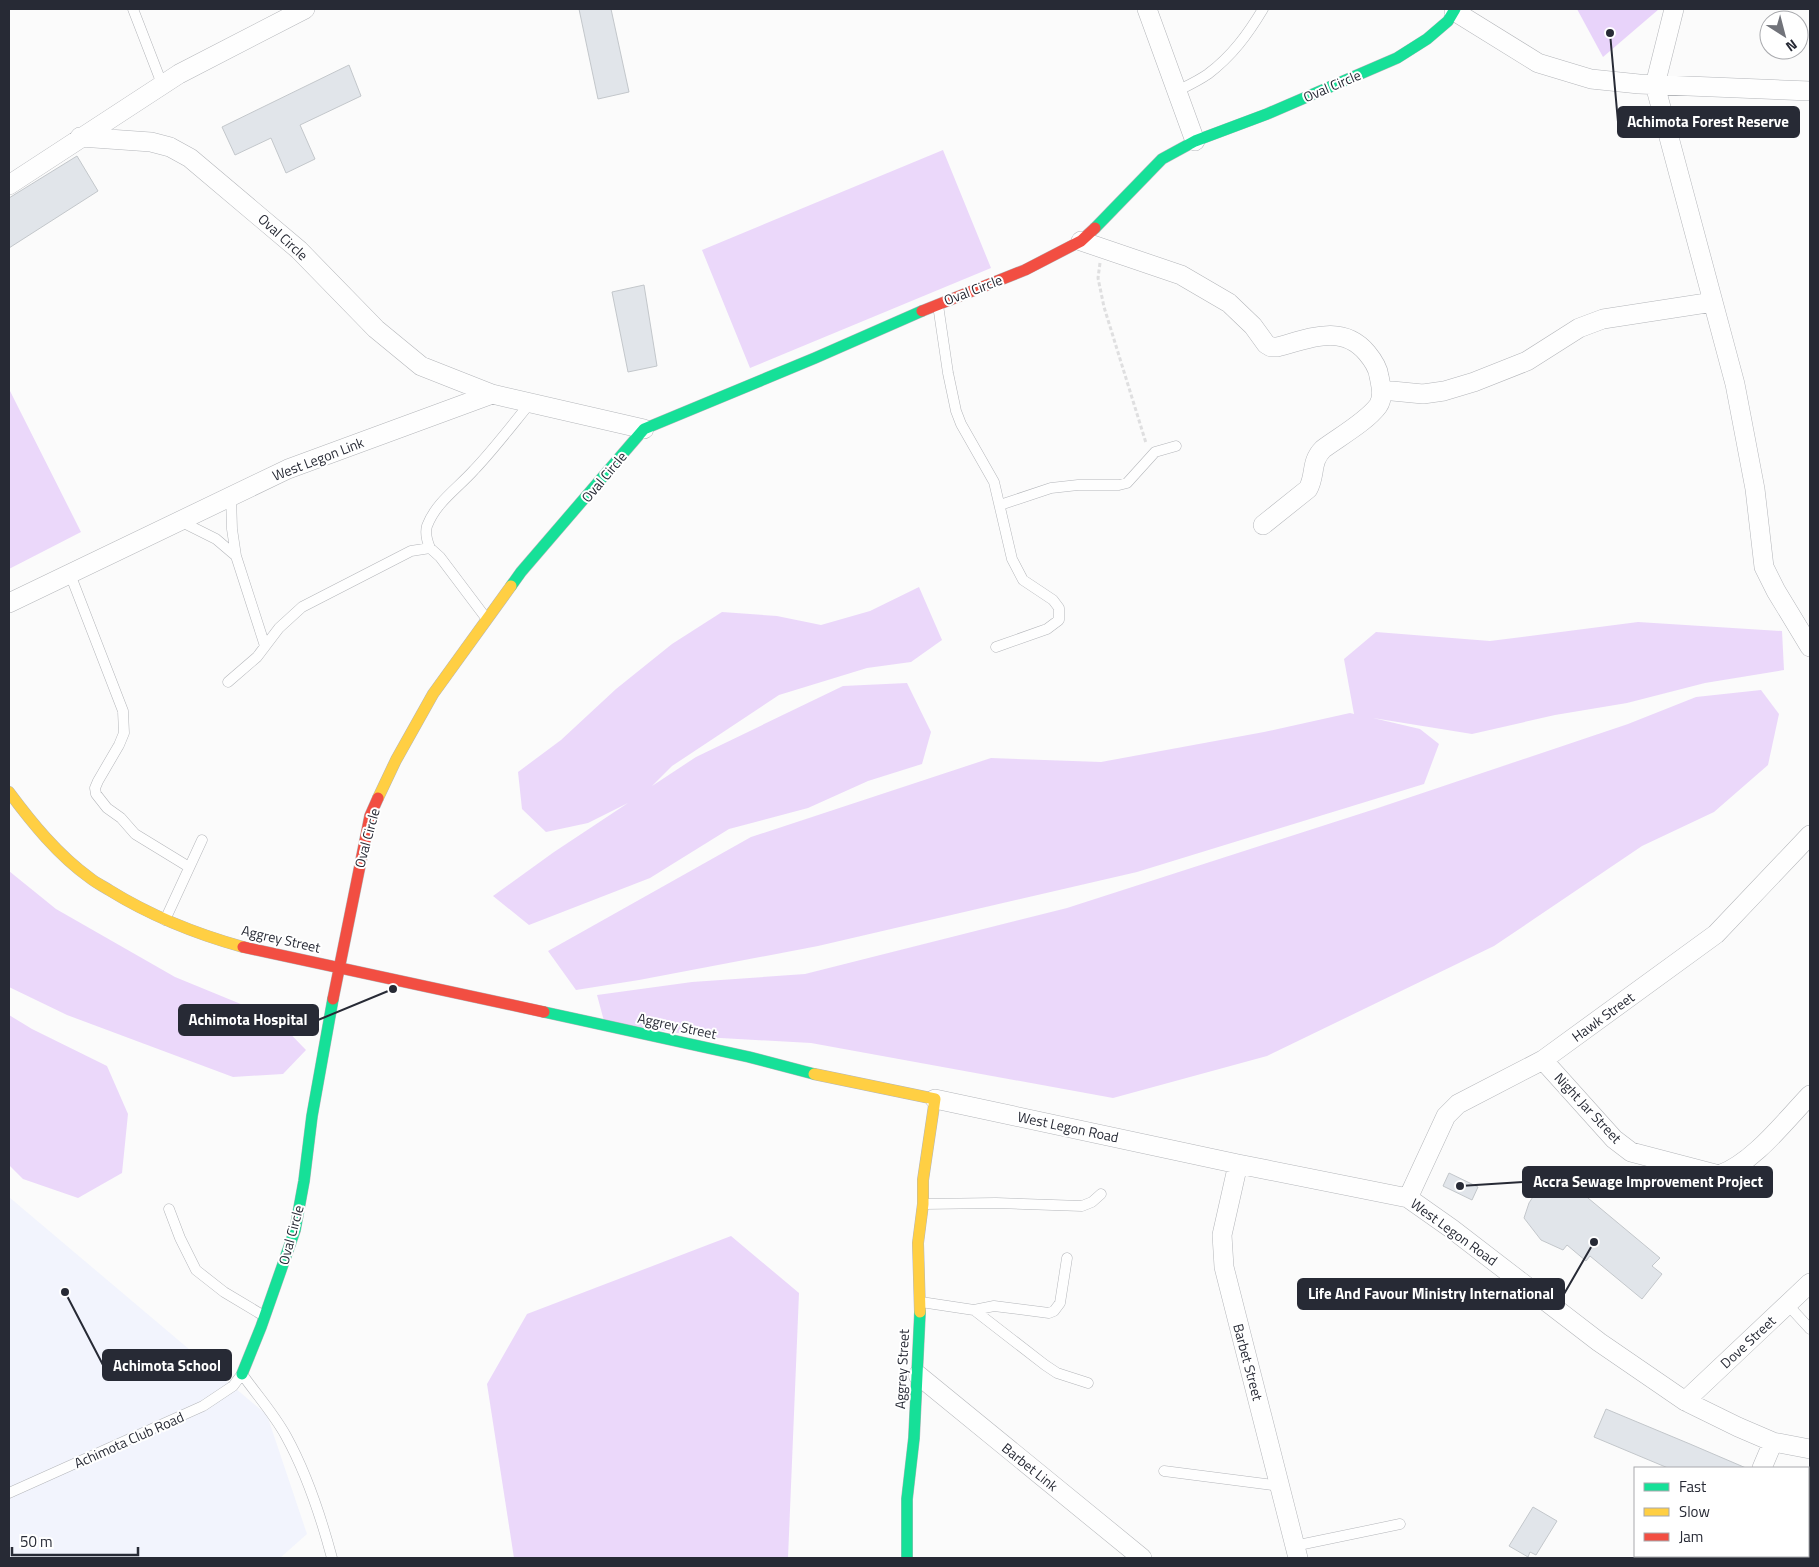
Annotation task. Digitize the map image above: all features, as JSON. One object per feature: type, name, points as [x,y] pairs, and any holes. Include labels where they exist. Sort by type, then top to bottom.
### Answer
[{"type":"street","points":[[9,185],[162,84],[305,9]]},
{"type":"street","points":[[1146,9],[1195,141]]},
{"type":"street","points":[[1674,9],[1655,85],[1736,384],[1755,489],[1764,567],[1776,591],[1810,647]]},
{"type":"street","points":[[1455,10],[1538,63],[1591,79],[1655,85],[1809,89]]},
{"type":"street","name":"Oval Circle","points":[[242,1374],[265,1316],[295,1230],[304,1181],[312,1116],[338,967],[370,816],[396,760],[433,694],[521,572],[644,429],[1058,254],[1081,241],[1162,159],[1195,141],[1267,114],[1398,58],[1427,39],[1448,21],[1455,10]]},
{"type":"street","name":"Oval Circle","points":[[80,138],[151,142],[170,147],[190,158],[299,250],[376,329],[421,366],[492,394]]},
{"type":"street","points":[[1081,241],[1181,274],[1229,303],[1252,326],[1266,344],[1272,347],[1277,348],[1322,336],[1340,336],[1352,339],[1370,357],[1378,371],[1382,390],[1379,405],[1369,415],[1316,455],[1310,485],[1304,493],[1263,525]]},
{"type":"street","points":[[1382,390],[1423,394],[1444,391],[1474,382],[1527,360],[1579,328],[1603,319],[1713,302]]},
{"type":"street","points":[[492,394],[644,429]]},
{"type":"street","name":"West Legon Link","points":[[9,603],[288,469],[492,394]]},
{"type":"street","name":"Aggrey Street","points":[[9,792],[25,814],[46,837],[90,878],[127,901],[165,921],[212,938],[297,960],[338,967],[748,1057],[824,1077],[935,1099],[923,1180],[923,1204],[918,1244],[920,1302],[918,1375],[914,1438],[907,1498],[907,1558]]},
{"type":"street","name":"Hawk Street","points":[[1408,1198],[1446,1116],[1458,1104],[1543,1060],[1716,934],[1810,835]]},
{"type":"street","name":"Night Jar Street","points":[[1543,1060],[1614,1138],[1632,1152],[1719,1175],[1732,1170],[1749,1157],[1810,1095]]},
{"type":"street","name":"West Legon Road","points":[[935,1099],[1238,1164],[1408,1198],[1452,1229],[1599,1342],[1685,1401],[1774,1442],[1810,1449]]},
{"type":"street","name":"Barbet Street","points":[[1238,1164],[1222,1236],[1224,1267],[1281,1486],[1296,1552]]},
{"type":"street","name":"Dove Street","points":[[1685,1401],[1810,1283]]},
{"type":"street","name":"Barbet Link","points":[[918,1375],[1142,1558]]},
{"type":"street","points":[[1762,1467],[1774,1442]]},
{"type":"lane","points":[[133,9],[162,84]]},
{"type":"lane","points":[[1177,91],[1206,75],[1229,56],[1248,34],[1263,9]]},
{"type":"lane","points":[[938,304],[956,410],[961,424],[994,482],[1012,559],[1023,580],[1053,600],[1059,608],[1059,620],[1047,629],[996,647]]},
{"type":"lane","points":[[487,619],[440,557],[430,548],[426,538],[427,527],[434,513],[448,495],[474,471],[531,402]]},
{"type":"lane","points":[[1000,505],[1051,488],[1078,484],[1119,486],[1127,483],[1150,455],[1160,449],[1176,446]]},
{"type":"lane","points":[[231,496],[232,529],[236,556],[265,646]]},
{"type":"lane","points":[[180,521],[216,539],[236,556]]},
{"type":"lane","points":[[228,682],[257,657],[279,628],[302,607],[411,551],[430,548]]},
{"type":"lane","points":[[70,574],[123,711],[124,733],[120,745],[98,781],[95,788],[96,794],[107,808],[121,818],[135,834],[189,868]]},
{"type":"lane","points":[[165,921],[202,840]]},
{"type":"lane","points":[[923,1204],[996,1203],[1082,1206],[1092,1202],[1102,1194]]},
{"type":"lane","points":[[169,1209],[180,1238],[196,1270],[224,1292],[265,1316]]},
{"type":"lane","points":[[920,1302],[974,1310],[994,1306],[1054,1312],[1060,1303],[1067,1258]]},
{"type":"lane","points":[[1788,1305],[1810,1329]]},
{"type":"lane","points":[[974,1310],[1057,1373],[1088,1383]]},
{"type":"lane","points":[[242,1374],[286,1436],[309,1486],[324,1526],[332,1558]]},
{"type":"lane","name":"Achimota Club Road","points":[[9,1493],[203,1406],[232,1386],[242,1374]]},
{"type":"lane","points":[[1164,1471],[1281,1486]]},
{"type":"lane","points":[[1296,1552],[1400,1524]]},
{"type":"path","points":[[1102,248],[1098,278],[1104,307],[1150,455]]},
{"type":"shaded area","points":[[1577,9],[1659,9],[1603,57]]},
{"type":"shaded area","points":[[943,150],[991,268],[750,368],[702,250]]},
{"type":"shaded area","points":[[9,389],[81,532],[9,569]]},
{"type":"shaded area","points":[[919,587],[942,640],[911,662],[867,668],[779,695],[672,766],[652,786],[696,757],[843,686],[907,683],[931,732],[922,764],[868,781],[808,808],[729,829],[650,878],[529,925],[493,896],[554,852],[628,803],[588,823],[546,832],[522,809],[518,772],[561,740],[616,689],[672,644],[722,612],[777,616],[821,625],[870,611]]},
{"type":"shaded area","points":[[1638,622],[1782,631],[1784,670],[1705,683],[1627,703],[1555,715],[1472,734],[1373,718],[1420,729],[1439,744],[1424,784],[1137,872],[818,946],[576,990],[548,951],[751,837],[991,758],[1101,762],[1264,732],[1350,713],[1354,714],[1344,659],[1376,632],[1490,641]]},
{"type":"shaded area","points":[[1761,690],[1779,714],[1768,765],[1714,812],[1642,846],[1494,946],[1267,1056],[1113,1098],[811,1043],[703,1037],[604,1021],[597,995],[692,982],[805,974],[1067,908],[1375,809],[1628,724],[1696,697]]},
{"type":"shaded area","points":[[9,871],[56,909],[175,977],[275,1018],[306,1050],[283,1074],[233,1077],[67,1015],[9,987]]},
{"type":"shaded area","points":[[9,1015],[32,1029],[107,1066],[128,1114],[122,1173],[78,1198],[23,1179],[9,1165]]},
{"type":"shaded area","points":[[9,1197],[267,1415],[307,1534],[280,1558],[9,1558]]},
{"type":"shaded area","points":[[731,1236],[799,1293],[788,1558],[514,1558],[487,1384],[527,1314]]},
{"type":"building","points":[[579,9],[611,9],[629,92],[598,99]]},
{"type":"building","points":[[349,65],[361,96],[300,125],[315,159],[286,173],[271,138],[235,155],[222,127]]},
{"type":"building","points":[[77,156],[98,191],[9,248],[9,198]]},
{"type":"building","points":[[644,285],[657,366],[628,372],[612,292]]},
{"type":"building","points":[[1449,1173],[1478,1187],[1472,1200],[1443,1186]]},
{"type":"building","points":[[1576,1188],[1660,1258],[1652,1266],[1662,1274],[1642,1299],[1590,1256],[1586,1261],[1567,1245],[1563,1250],[1541,1240],[1524,1218],[1529,1203],[1538,1189]]},
{"type":"building","points":[[1606,1409],[1744,1467],[1666,1467],[1594,1437]]},
{"type":"building","points":[[1533,1507],[1557,1521],[1536,1555],[1530,1552],[1528,1557],[1509,1546]]},
{"type":"traffic: fast","points":[[1095,228],[1162,159],[1195,141],[1267,114],[1397,58],[1427,39],[1448,21],[1455,9]]},
{"type":"traffic: fast","points":[[511,586],[644,429],[922,311]]},
{"type":"traffic: fast","points":[[242,1374],[261,1327],[295,1230],[304,1181],[312,1116],[333,999]]},
{"type":"traffic: fast","points":[[544,1012],[749,1057],[814,1074]]},
{"type":"traffic: fast","points":[[907,1558],[907,1499],[914,1438],[920,1312]]},
{"type":"traffic: slow","points":[[378,798],[396,760],[433,694],[511,586]]},
{"type":"traffic: slow","points":[[9,792],[56,849],[78,869],[95,881],[157,916],[191,930],[243,947]]},
{"type":"traffic: slow","points":[[814,1074],[935,1099],[923,1180],[923,1204],[918,1243],[920,1312]]},
{"type":"traffic: jam","points":[[922,311],[1025,270],[1081,241],[1095,228]]},
{"type":"traffic: jam","points":[[333,999],[370,816],[378,798]]},
{"type":"traffic: jam","points":[[243,947],[544,1012]]},
{"type":"place","name":"Achimota Forest Reserve","points":[[1610,33]]},
{"type":"place","name":"Achimota Hospital","points":[[393,989]]},
{"type":"place","name":"Accra Sewage Improvement Project","points":[[1460,1186]]},
{"type":"place","name":"Life And Favour Ministry International","points":[[1594,1242]]},
{"type":"place","name":"Achimota School","points":[[65,1292]]}]
